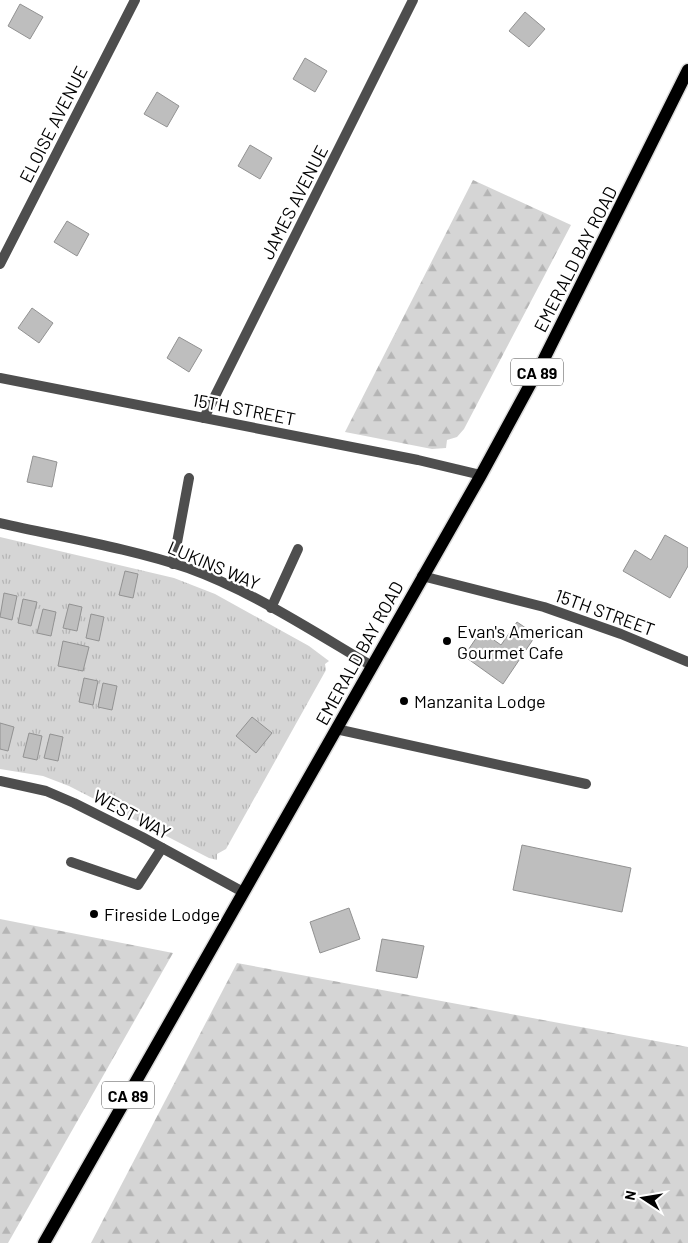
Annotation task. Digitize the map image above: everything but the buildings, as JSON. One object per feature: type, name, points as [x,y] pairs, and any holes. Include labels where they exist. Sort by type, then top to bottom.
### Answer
[{"type":"main road","name":"EMERALD BAY ROAD","points":[[44,1243],[481,475],[544,358],[688,70]]},
{"type":"street","name":"ELOISE AVENUE","points":[[0,264],[135,0]]},
{"type":"street","name":"JAMES AVENUE","points":[[204,418],[413,0]]},
{"type":"street","name":"15TH STREET","points":[[0,378],[418,460],[481,475]]},
{"type":"street","points":[[174,564],[189,478]]},
{"type":"street","name":"LUKINS WAY","points":[[0,523],[148,556],[174,564],[222,583],[271,608],[372,666]]},
{"type":"street","points":[[271,608],[298,549]]},
{"type":"street","name":"15TH STREET","points":[[422,576],[544,607],[621,634],[688,662]]},
{"type":"street","points":[[336,729],[586,784]]},
{"type":"street","name":"WEST WAY","points":[[0,781],[46,791],[108,819],[243,892]]},
{"type":"street","points":[[71,862],[138,885],[162,848]]},
{"type":"green space","points":[[473,180],[571,225],[464,429],[457,437],[447,440],[446,448],[432,449],[345,432]]},
{"type":"green space","points":[[0,537],[174,578],[215,594],[309,646],[329,661],[325,664],[326,670],[226,849],[217,854],[217,860],[209,858],[69,786],[43,776],[0,769]]},
{"type":"green space","points":[[0,919],[173,953],[8,1243],[0,1243]]},
{"type":"green space","points":[[237,963],[688,1047],[688,1243],[91,1243]]},
{"type":"place","name":"Evan's American Gourmet Cafe","points":[[447,641]]},
{"type":"place","name":"Manzanita Lodge","points":[[404,701]]},
{"type":"place","name":"Fireside Lodge","points":[[94,914]]}]
